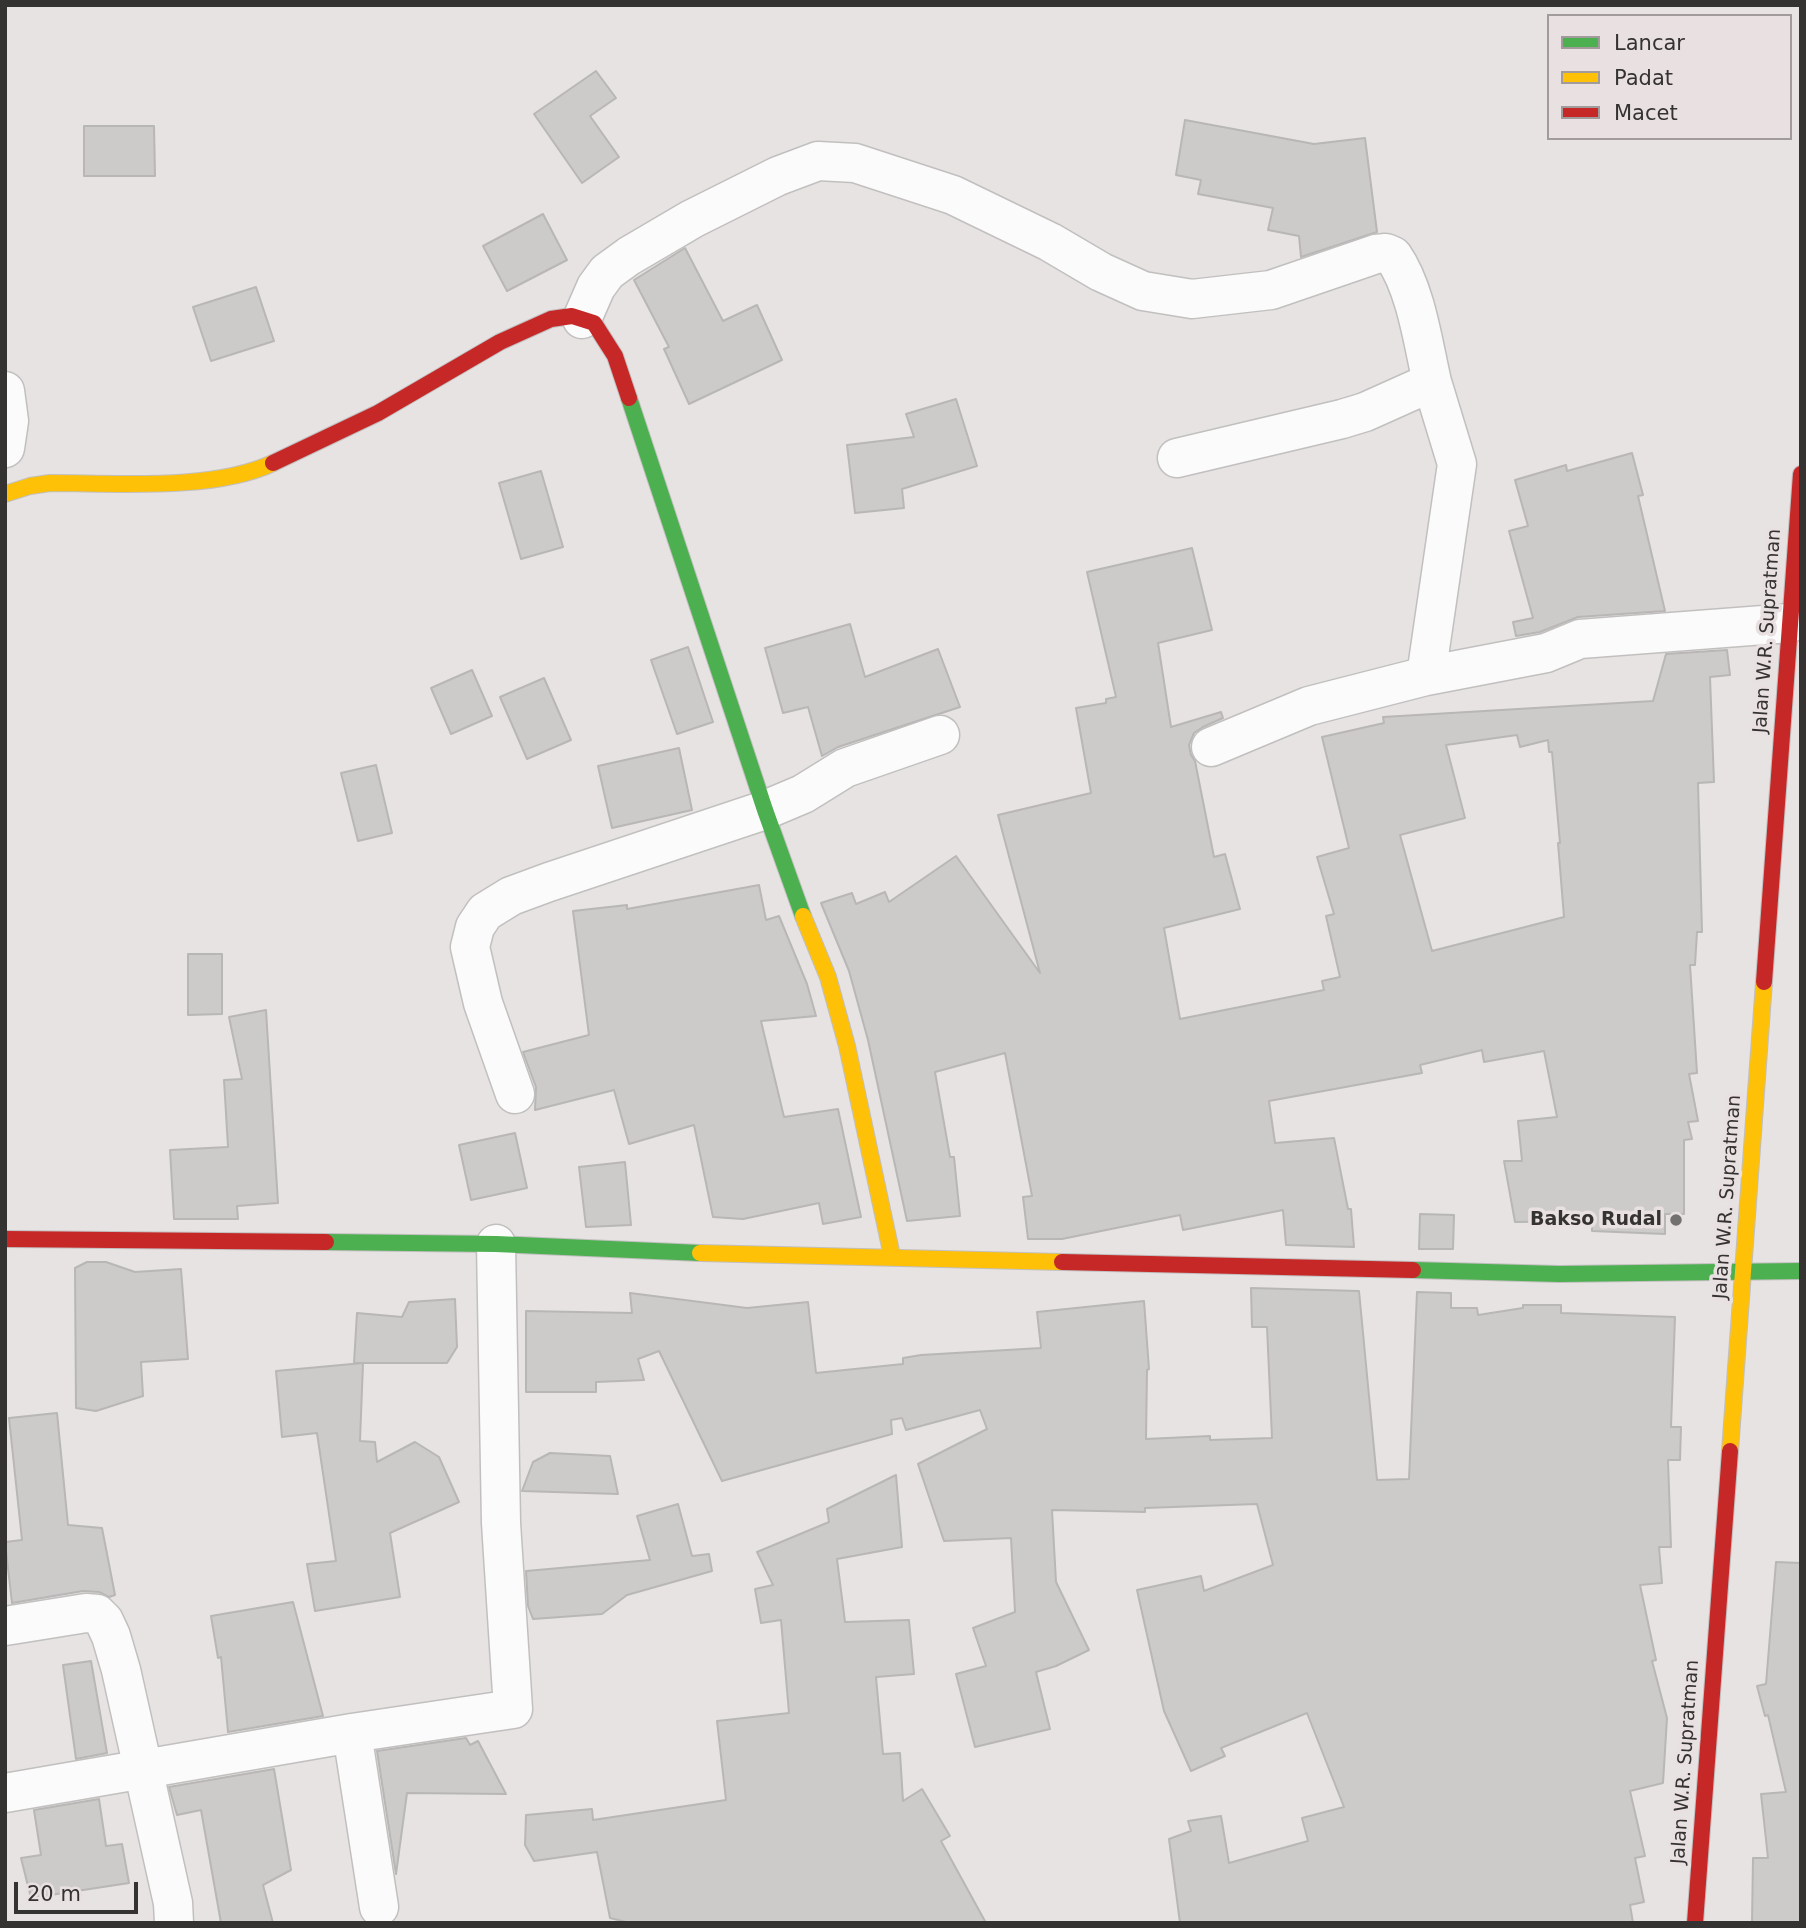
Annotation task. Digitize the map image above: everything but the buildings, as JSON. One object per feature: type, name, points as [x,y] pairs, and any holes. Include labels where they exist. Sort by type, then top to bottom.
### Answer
[{"type":"street","points":[[582,319],[607,272],[629,256],[692,219],[779,176],[818,161],[855,163],[953,195],[1143,291],[1192,299],[1271,290],[1376,254],[1394,256],[1404,277],[1457,464],[1426,676]]},
{"type":"street","points":[[5,494],[50,483],[191,482],[228,477],[267,466],[378,413],[500,342],[551,319],[572,316],[594,323],[615,356],[765,810],[797,902],[828,976],[847,1046],[892,1256]]},
{"type":"street","points":[[1177,458],[1366,412],[1432,382]]},
{"type":"street","points":[[5,391],[9,421],[5,448]]},
{"type":"street","name":"Jalan W.R. Supratman","points":[[1695,1923],[1801,474]]},
{"type":"street","points":[[1210,747],[1310,706],[1426,676],[1546,653],[1580,639],[1790,624]]},
{"type":"street","points":[[515,1094],[483,1003],[470,947],[475,927],[485,912],[511,896],[549,882],[765,810],[803,794],[845,768],[940,735]]},
{"type":"street","points":[[5,1239],[496,1244],[634,1251],[1559,1274],[1801,1271]]},
{"type":"street","points":[[5,1793],[352,1733],[513,1709],[501,1523],[496,1244]]},
{"type":"street","points":[[5,1626],[86,1613],[97,1614],[104,1621],[121,1670],[144,1769],[173,1903],[174,1923]]},
{"type":"street","points":[[352,1733],[379,1907]]},
{"type":"traffic: fast","points":[[629,398],[765,810],[803,916]]},
{"type":"traffic: fast","points":[[326,1242],[496,1244],[700,1253]]},
{"type":"traffic: fast","points":[[1413,1270],[1559,1274],[1801,1271]]},
{"type":"traffic: slow","points":[[5,494],[50,483],[194,482],[249,472],[273,463]]},
{"type":"traffic: slow","points":[[803,916],[828,977],[847,1046],[892,1256]]},
{"type":"traffic: slow","points":[[1730,1451],[1764,982]]},
{"type":"traffic: slow","points":[[700,1253],[1062,1262]]},
{"type":"traffic: jam","points":[[273,463],[378,413],[500,342],[551,319],[572,316],[594,323],[615,356],[629,398]]},
{"type":"traffic: jam","points":[[1764,982],[1801,474]]},
{"type":"traffic: jam","points":[[5,1239],[326,1242]]},
{"type":"traffic: jam","points":[[1062,1262],[1413,1270]]},
{"type":"traffic: jam","points":[[1695,1923],[1730,1451]]},
{"type":"place","name":"Bakso Rudal","points":[[1676,1220]]}]
